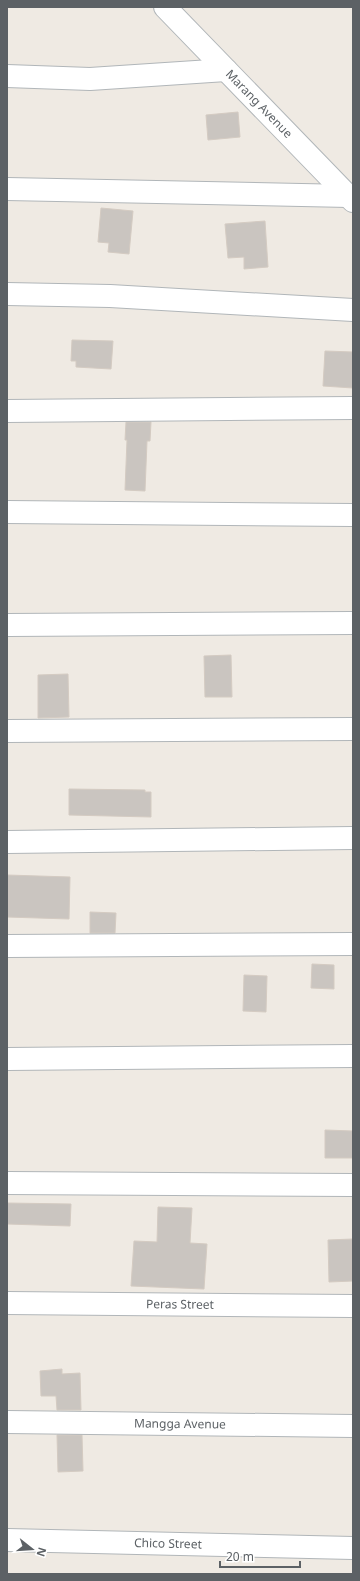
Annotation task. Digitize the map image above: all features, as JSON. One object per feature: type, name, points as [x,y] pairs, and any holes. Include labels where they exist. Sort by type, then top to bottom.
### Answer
[{"type":"street","name":"Marang Avenue","points":[[165,7],[351,198]]},
{"type":"street","points":[[7,76],[90,79],[226,70]]},
{"type":"street","points":[[7,189],[351,198]]},
{"type":"street","points":[[7,294],[110,296],[353,310]]},
{"type":"street","points":[[7,411],[353,408]]},
{"type":"street","points":[[7,512],[353,515]]},
{"type":"street","points":[[7,625],[353,624]]},
{"type":"street","points":[[7,731],[353,729]]},
{"type":"street","points":[[7,842],[353,838]]},
{"type":"street","points":[[7,946],[353,944]]},
{"type":"street","points":[[7,1058],[353,1056]]},
{"type":"street","points":[[7,1184],[353,1185]]},
{"type":"street","name":"Peras Street","points":[[7,1303],[353,1306]]},
{"type":"street","name":"Mangga Avenue","points":[[7,1422],[353,1426]]},
{"type":"street","name":"Chico Street","points":[[7,1540],[353,1548]]},
{"type":"building","points":[[238,112],[240,137],[208,140],[206,115]]},
{"type":"building","points":[[101,208],[133,211],[129,254],[108,252],[109,243],[98,242]]},
{"type":"building","points":[[265,221],[268,267],[244,269],[244,257],[228,258],[225,224]]},
{"type":"building","points":[[72,340],[113,341],[111,369],[76,367],[76,361],[71,361]]},
{"type":"building","points":[[325,351],[353,352],[353,388],[323,386]]},
{"type":"building","points":[[126,422],[151,422],[150,441],[147,441],[145,491],[125,490],[127,440],[125,440]]},
{"type":"building","points":[[231,655],[232,697],[205,697],[204,656]]},
{"type":"building","points":[[68,674],[69,717],[38,718],[38,675]]},
{"type":"building","points":[[69,789],[145,790],[145,792],[151,792],[151,817],[69,815]]},
{"type":"building","points":[[7,875],[70,877],[69,919],[7,917]]},
{"type":"building","points":[[90,912],[116,913],[115,933],[90,933]]},
{"type":"building","points":[[312,964],[334,965],[334,989],[311,988]]},
{"type":"building","points":[[244,975],[267,976],[266,1012],[243,1011]]},
{"type":"building","points":[[325,1130],[353,1131],[353,1158],[325,1158]]},
{"type":"building","points":[[7,1203],[71,1204],[70,1226],[7,1224]]},
{"type":"building","points":[[158,1207],[192,1208],[190,1243],[207,1244],[204,1289],[131,1286],[134,1241],[157,1242]]},
{"type":"building","points":[[353,1239],[353,1281],[329,1282],[328,1240]]},
{"type":"building","points":[[62,1369],[62,1374],[80,1373],[81,1410],[57,1410],[56,1396],[41,1396],[40,1371]]},
{"type":"building","points":[[57,1435],[82,1435],[83,1471],[58,1472]]}]
